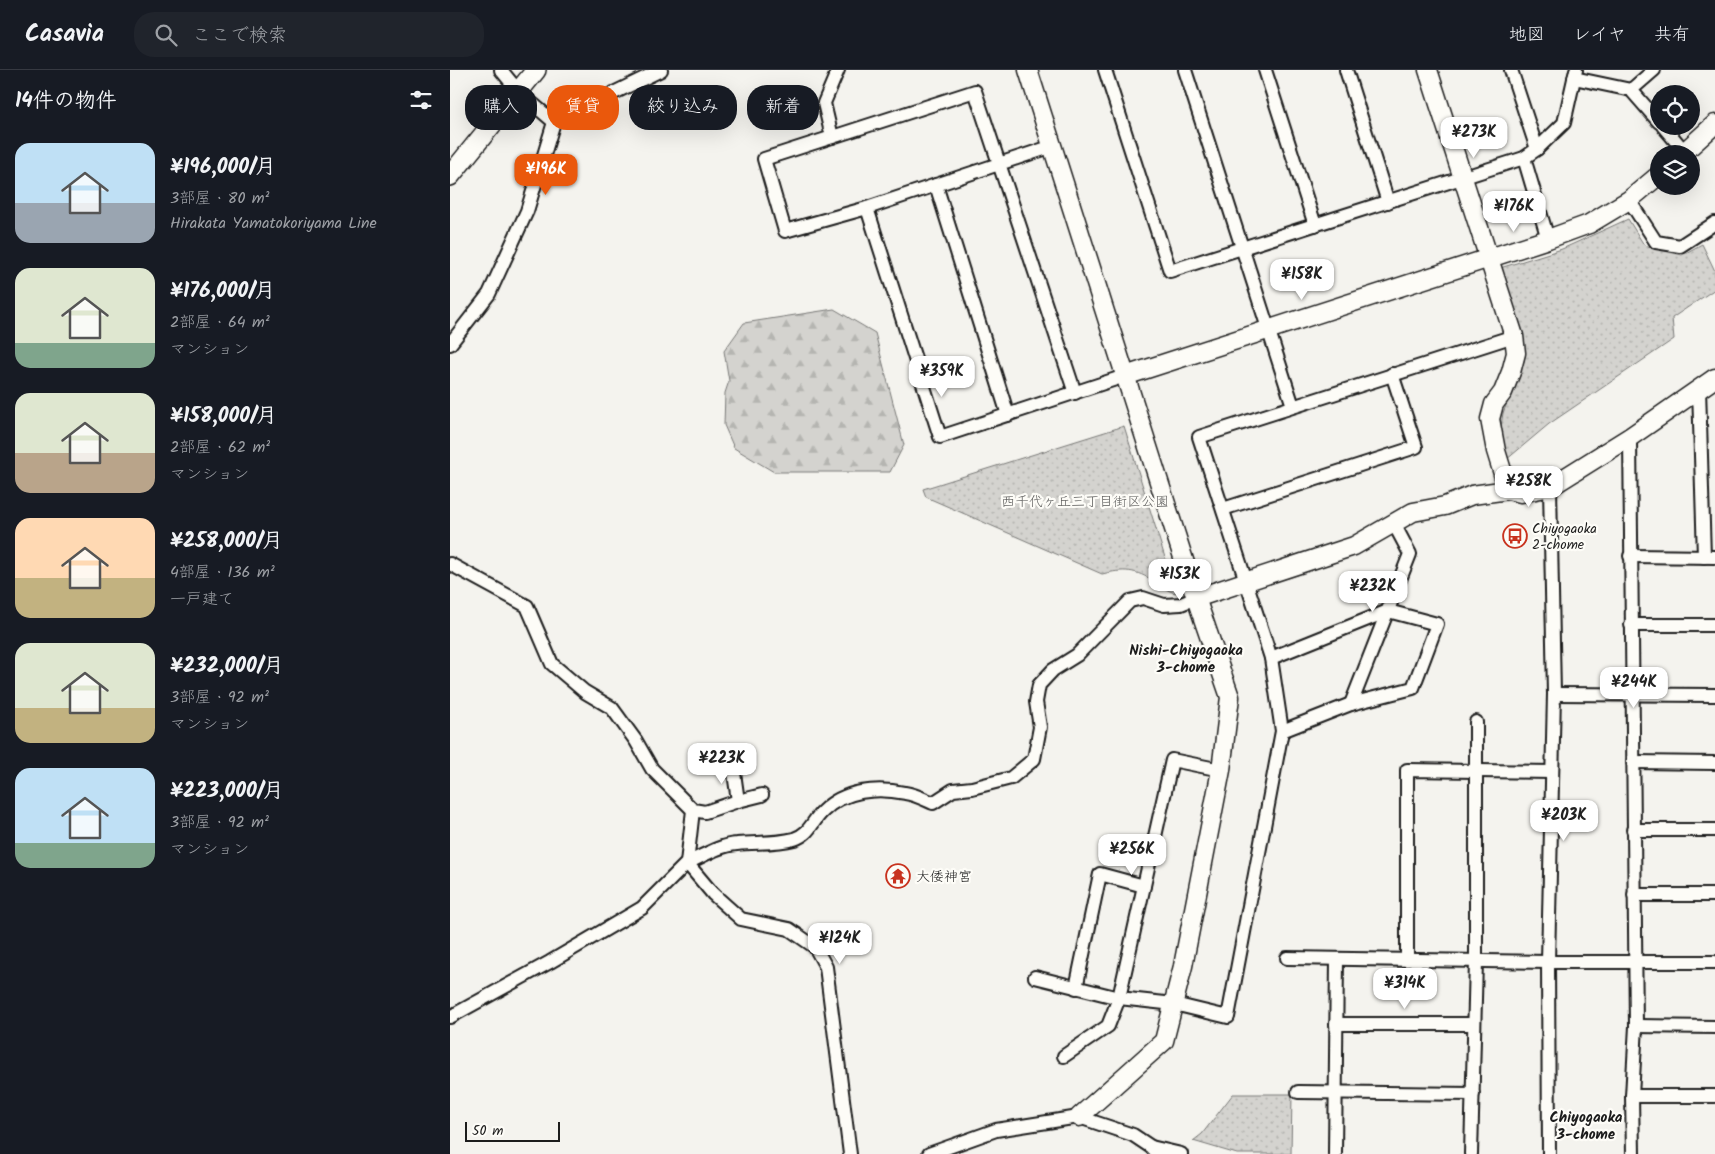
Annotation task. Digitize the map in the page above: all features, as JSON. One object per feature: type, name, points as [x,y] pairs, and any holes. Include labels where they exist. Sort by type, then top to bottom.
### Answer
[{"type":"main road","points":[[524,85],[536,70]]},
{"type":"main road","points":[[450,176],[488,130]]},
{"type":"street","points":[[501,70],[513,85]]},
{"type":"street","points":[[619,90],[661,70]]},
{"type":"street","points":[[832,137],[824,102],[838,70]]},
{"type":"street","points":[[1028,70],[1196,598],[1230,697],[1221,770],[1174,1004],[1164,1041],[1078,1117]]},
{"type":"street","points":[[1104,70],[1170,271],[1524,158],[1537,149],[1564,123],[1575,74],[1631,90],[1650,112]]},
{"type":"street","points":[[1185,70],[1294,406]]},
{"type":"street","points":[[1265,70],[1315,225]]},
{"type":"street","points":[[1346,70],[1388,202]]},
{"type":"street","points":[[1428,70],[1514,336],[1516,353],[1511,372],[1494,404],[1490,419],[1496,450],[1508,490]]},
{"type":"street","points":[[1511,70],[1537,149]]},
{"type":"street","points":[[1631,90],[1654,70]]},
{"type":"street","points":[[1053,146],[999,164],[867,208],[785,231],[764,159],[975,91],[999,164],[1075,393]]},
{"type":"street","points":[[537,107],[547,116]]},
{"type":"street","points":[[1692,145],[1715,124]]},
{"type":"street","points":[[450,344],[489,294],[527,211],[552,130]]},
{"type":"street","points":[[1524,158],[1548,240]]},
{"type":"street","points":[[867,208],[940,436],[1548,240],[1589,224],[1629,200],[1650,182]]},
{"type":"street","points":[[936,185],[1008,415]]},
{"type":"street","points":[[1629,200],[1656,242],[1680,246],[1715,224]]},
{"type":"street","points":[[1036,978],[1119,998],[1174,1004],[1228,1017],[1282,731],[1271,658],[1199,437],[1514,336]]},
{"type":"street","points":[[1222,509],[1416,447],[1392,374]]},
{"type":"street","points":[[450,1017],[550,962],[642,908],[688,863],[722,847],[735,844],[795,839],[811,829],[822,812],[839,798],[875,789],[906,793],[933,803],[953,790],[972,788],[1011,778],[1034,759],[1040,727],[1036,702],[1039,685],[1053,670],[1077,656],[1130,601],[1143,598],[1164,604],[1181,604],[1354,546],[1413,512],[1445,506],[1472,495],[1508,490],[1521,493],[1550,488],[1630,437],[1715,378]]},
{"type":"street","points":[[1630,556],[1710,557],[1699,388]]},
{"type":"street","points":[[1630,437],[1636,1026],[1632,1096],[1633,1154]]},
{"type":"street","points":[[1549,1154],[1548,962],[1554,694],[1550,488]]},
{"type":"street","points":[[1351,704],[1410,554],[1393,522]]},
{"type":"street","points":[[450,564],[527,606],[552,664],[586,692],[612,708],[636,741],[652,769],[693,810],[704,812],[738,801],[762,796]]},
{"type":"street","points":[[1271,658],[1388,611],[1436,624],[1413,688],[1351,704],[1282,731]]},
{"type":"street","points":[[1631,625],[1715,625]]},
{"type":"street","points":[[1554,694],[1632,696],[1715,695]]},
{"type":"street","points":[[1472,1154],[1476,961],[1476,722]]},
{"type":"street","points":[[1064,1056],[1108,1026],[1119,998],[1172,760],[1221,770]]},
{"type":"street","points":[[1633,762],[1715,763]]},
{"type":"street","points":[[733,766],[738,801]]},
{"type":"street","points":[[1407,960],[1407,770],[1552,772]]},
{"type":"street","points":[[693,810],[688,863],[714,894],[741,919],[789,929],[815,947],[826,967],[850,1154]]},
{"type":"street","points":[[1633,830],[1715,830]]},
{"type":"street","points":[[1076,988],[1100,874],[1144,886]]},
{"type":"street","points":[[1634,895],[1715,895]]},
{"type":"street","points":[[1288,958],[1548,962],[1715,962]]},
{"type":"street","points":[[1335,1154],[1337,959]]},
{"type":"street","points":[[1336,1024],[1474,1024]]},
{"type":"street","points":[[1636,1026],[1715,1027]]},
{"type":"street","points":[[1298,1092],[1473,1094]]},
{"type":"street","points":[[1632,1096],[1715,1096]]},
{"type":"street","points":[[929,1154],[996,1130],[1078,1117],[1133,1135],[1154,1150],[1181,1154]]},
{"type":"green space","points":[[1628,219],[1644,245],[1682,255],[1702,244],[1715,271],[1715,289],[1672,318],[1674,339],[1549,424],[1506,460],[1500,433],[1503,413],[1524,361],[1522,344],[1500,268],[1562,249]]},
{"type":"green space","points":[[834,309],[875,333],[904,445],[890,472],[774,472],[734,448],[724,425],[725,393],[729,381],[724,351],[744,323]]},
{"type":"green space","name":"西千代ヶ丘三丁目街区公園","points":[[1124,426],[1176,593],[1135,572],[1117,571],[1102,574],[926,497],[923,489]]},
{"type":"green space","points":[[1233,1094],[1292,1094],[1291,1154],[1237,1154],[1193,1141],[1202,1134]]},
{"type":"place","name":"Chiyogaoka 2-chome","points":[[1515,536]]},
{"type":"place","name":"大倭神宮","points":[[898,876]]},
{"type":"district","name":"Nishi-Chiyogaoka 3-chome","points":[[1186,658]]},
{"type":"district","name":"Chiyogaoka 3-chome","points":[[1586,1126]]}]
